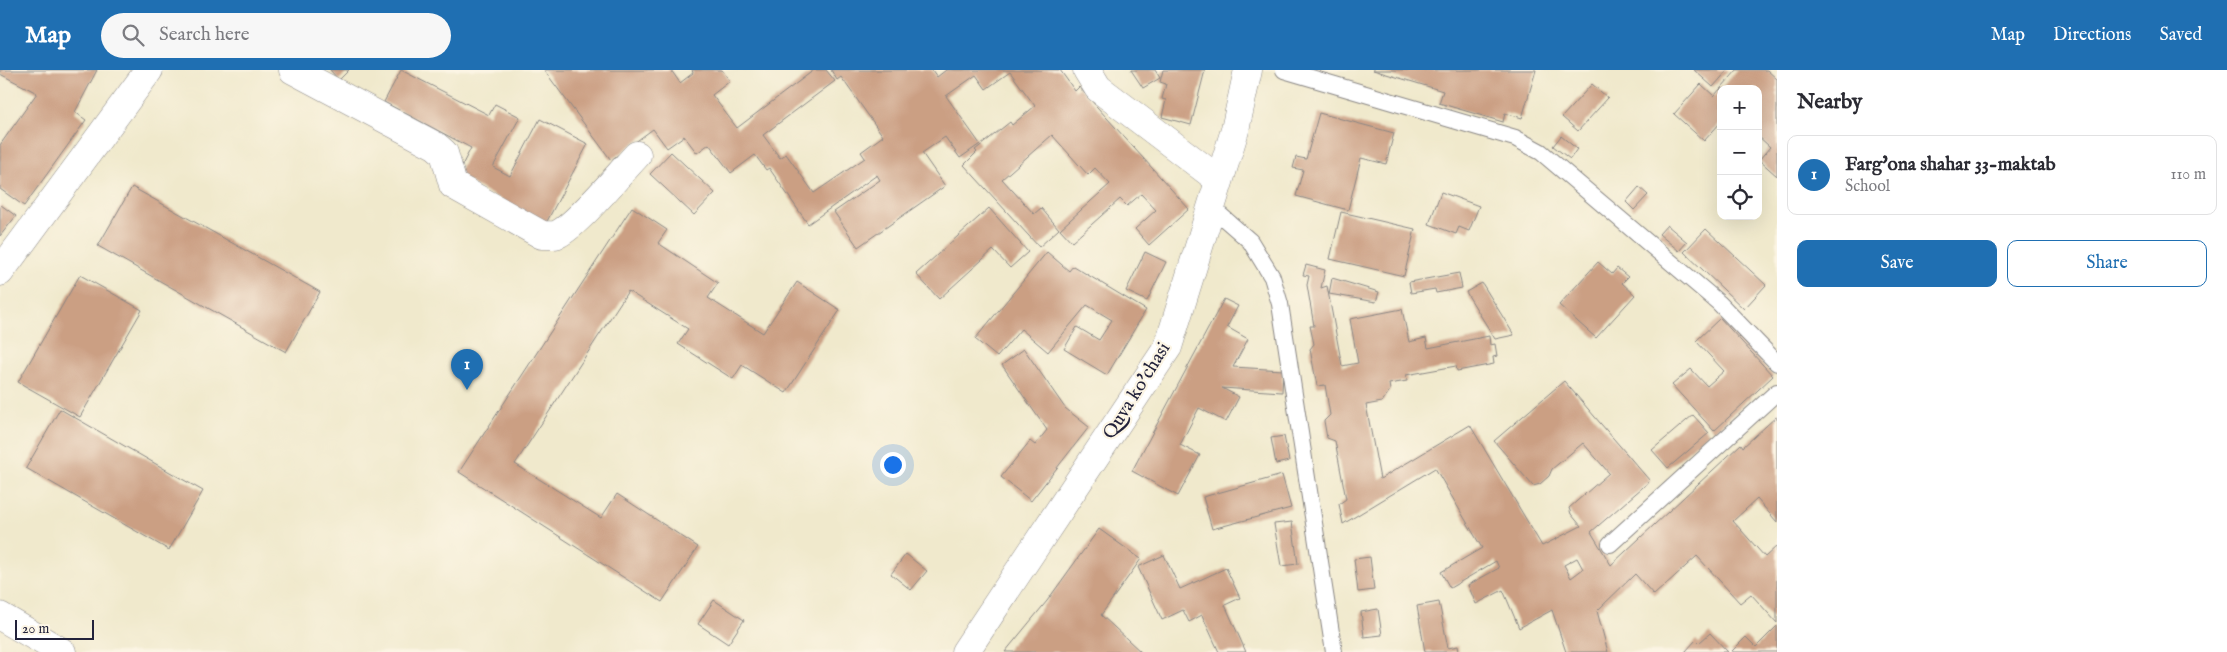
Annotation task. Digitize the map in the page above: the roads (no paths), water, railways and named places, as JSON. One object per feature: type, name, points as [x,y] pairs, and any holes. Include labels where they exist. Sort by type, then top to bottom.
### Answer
[{"type":"street","points":[[0,272],[150,70]]},
{"type":"street","points":[[293,70],[436,146],[444,153],[453,185],[542,235],[552,236],[560,233],[576,220],[637,156]]},
{"type":"street","points":[[1087,70],[1098,88],[1219,180]]},
{"type":"street","name":"Quva ko'chasi","points":[[965,652],[1168,347],[1235,130],[1248,70]]},
{"type":"street","points":[[0,616],[62,652]]},
{"type":"lane","points":[[1284,70],[1515,138],[1541,152],[1718,303],[1777,363]]},
{"type":"lane","points":[[1211,207],[1250,240],[1272,277],[1280,304],[1334,652]]},
{"type":"lane","points":[[1610,544],[1777,392]]},
{"type":"place","name":"Farg'ona shahar 33-maktab","points":[[467,390]]}]
